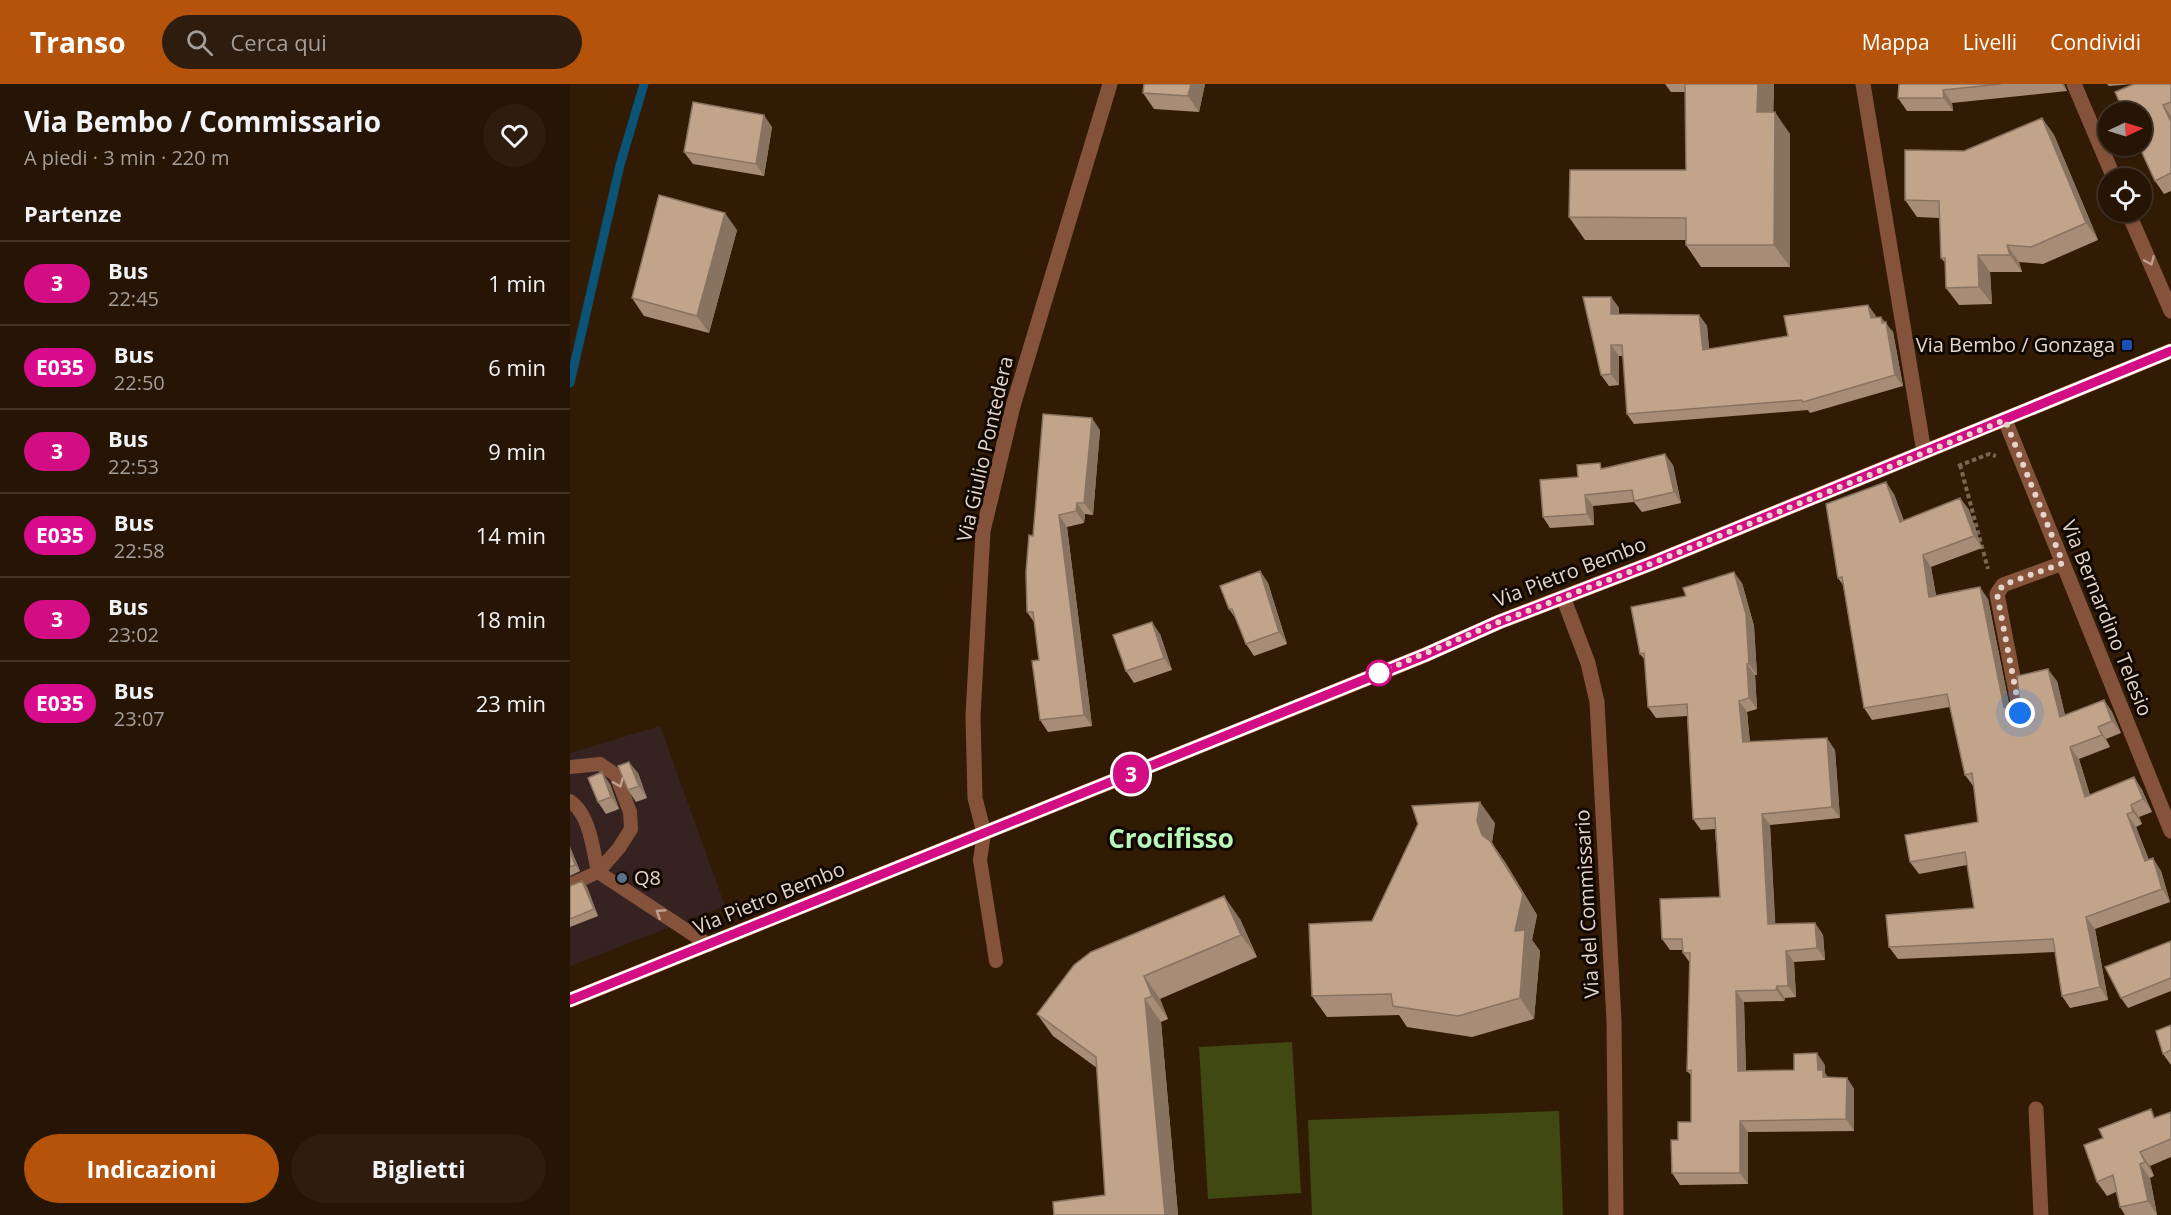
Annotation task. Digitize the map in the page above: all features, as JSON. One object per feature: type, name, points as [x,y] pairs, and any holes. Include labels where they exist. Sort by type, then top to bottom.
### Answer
[{"type":"main road","name":"Via Pietro Bembo","points":[[570,1000],[2171,351]]},
{"type":"street","name":"Via Giulio Pontedera","points":[[984,833],[975,798],[973,739],[984,531],[1013,406],[1110,84]]},
{"type":"street","points":[[1863,84],[1924,452]]},
{"type":"street","points":[[2074,84],[2110,168]]},
{"type":"street","points":[[2132,222],[2171,311]]},
{"type":"street","name":"Via Bernardino Telesio","points":[[2005,420],[2171,831]]},
{"type":"street","points":[[2020,713],[1997,594],[2003,585],[2063,563]]},
{"type":"street","name":"Via del Commissario","points":[[1563,597],[1588,663],[1597,702],[1614,1021],[1616,1215]]},
{"type":"street","points":[[2036,1109],[2041,1215]]},
{"type":"lane","points":[[570,767],[600,764],[616,775],[630,812],[631,829],[619,848],[598,872],[570,885]]},
{"type":"lane","points":[[570,801],[579,809],[590,833],[598,872],[709,945]]},
{"type":"lane","points":[[984,833],[980,860],[996,961]]},
{"type":"path","points":[[1960,465],[1990,575],[1999,589]]},
{"type":"shaded area","points":[[660,726],[725,906],[570,966],[570,753]]},
{"type":"green space","points":[[1292,1042],[1301,1193],[1208,1199],[1199,1047]]},
{"type":"green space","points":[[1559,1111],[1563,1215],[1312,1215],[1308,1120]]},
{"type":"building","points":[[1144,84],[1191,84],[1188,96],[1143,93]]},
{"type":"building","points":[[1685,84],[1758,84],[1757,112],[1775,112],[1774,245],[1686,245],[1686,218],[1569,217],[1570,170],[1686,170]]},
{"type":"building","points":[[1899,84],[2001,84],[1943,90],[1944,98],[1898,98]]},
{"type":"building","points":[[2134,84],[2171,84],[2171,102],[2163,105],[2171,122],[2171,173],[2155,181],[2152,168],[2149,168],[2144,156],[2152,156],[2152,102],[2120,102],[2115,92]]},
{"type":"building","points":[[693,102],[764,115],[756,164],[684,152]]},
{"type":"building","points":[[2042,118],[2086,223],[2031,247],[2007,245],[2010,255],[1978,255],[1979,287],[1946,288],[1945,258],[1941,258],[1939,201],[1905,200],[1905,150],[1964,151]]},
{"type":"building","points":[[659,195],[725,213],[697,316],[632,298]]},
{"type":"building","points":[[1583,297],[1611,297],[1611,314],[1699,315],[1703,350],[1788,336],[1784,316],[1868,305],[1871,318],[1881,317],[1882,323],[1886,322],[1895,375],[1803,402],[1802,400],[1627,414],[1622,345],[1611,345],[1611,374],[1601,375]]},
{"type":"building","points":[[1043,414],[1092,418],[1084,503],[1077,503],[1076,511],[1059,515],[1084,715],[1040,720],[1032,661],[1039,660],[1033,612],[1027,612],[1026,572],[1029,535],[1033,536]]},
{"type":"building","points":[[1665,454],[1674,492],[1634,501],[1632,490],[1585,495],[1587,514],[1543,517],[1540,480],[1578,477],[1577,465],[1600,463],[1601,469]]},
{"type":"building","points":[[1886,482],[1900,522],[1960,498],[1974,536],[1923,555],[1929,597],[1980,587],[2004,707],[2013,710],[2020,705],[2017,676],[2048,669],[2060,717],[2104,700],[2112,721],[2098,727],[2102,735],[2070,747],[2085,797],[2134,777],[2143,799],[2131,805],[2133,812],[2127,814],[2145,861],[2153,858],[2162,889],[2086,917],[2100,987],[2062,996],[2053,939],[1889,947],[1886,915],[1974,908],[1965,852],[1910,862],[1905,835],[1978,822],[1972,773],[1965,775],[1947,694],[1864,708],[1842,577],[1838,578],[1826,504]]},
{"type":"building","points":[[1260,571],[1279,632],[1246,644],[1220,586]]},
{"type":"building","points":[[1734,572],[1746,614],[1749,664],[1747,664],[1749,698],[1739,701],[1743,742],[1827,738],[1832,807],[1762,814],[1768,924],[1815,923],[1817,948],[1786,951],[1788,986],[1777,986],[1776,990],[1736,991],[1738,1071],[1794,1070],[1794,1054],[1817,1053],[1818,1070],[1823,1070],[1823,1077],[1847,1078],[1846,1119],[1740,1121],[1740,1173],[1672,1173],[1671,1140],[1678,1140],[1678,1122],[1691,1122],[1691,1070],[1687,1071],[1690,953],[1683,953],[1682,939],[1662,939],[1660,899],[1720,897],[1715,818],[1693,819],[1687,704],[1648,707],[1644,653],[1640,654],[1631,607],[1686,596],[1683,588]]},
{"type":"building","points":[[1152,622],[1164,658],[1126,671],[1113,635]]},
{"type":"building","points":[[629,762],[639,786],[628,790],[618,766]]},
{"type":"building","points":[[602,772],[611,797],[598,802],[588,778]]},
{"type":"building","points":[[1480,802],[1477,821],[1482,835],[1490,841],[1523,894],[1515,931],[1525,930],[1520,998],[1458,1016],[1393,1006],[1391,994],[1312,996],[1309,924],[1372,921],[1418,824],[1412,806]]},
{"type":"building","points":[[570,851],[575,865],[570,867]]},
{"type":"building","points":[[582,881],[594,909],[570,919],[570,886]]},
{"type":"building","points":[[1224,896],[1241,935],[1144,976],[1152,996],[1145,999],[1165,1215],[1054,1215],[1053,1202],[1105,1195],[1096,1057],[1037,1014],[1074,965],[1091,952]]},
{"type":"building","points":[[2171,941],[2171,978],[2121,998],[2105,967]]},
{"type":"building","points":[[2171,1025],[2171,1050],[2163,1054],[2156,1031]]},
{"type":"building","points":[[2151,1109],[2154,1118],[2171,1112],[2171,1139],[2140,1152],[2145,1162],[2140,1164],[2148,1201],[2120,1207],[2113,1175],[2097,1182],[2084,1145],[2103,1138],[2099,1129]]},
{"type":"waterway","points":[[570,383],[620,165],[644,84]]},
{"type":"bus line","name":"3","points":[[570,1000],[2171,351]]},
{"type":"place","name":"Via Bembo / Gonzaga","points":[[2127,345]]},
{"type":"place","name":"Q8","points":[[622,878]]},
{"type":"district","name":"Crocifisso","points":[[1171,839]]},
{"type":"route","points":[[1379,673],[1499,622],[1655,562],[2005,420],[2063,563],[2003,585],[1997,594],[2020,713]]}]
